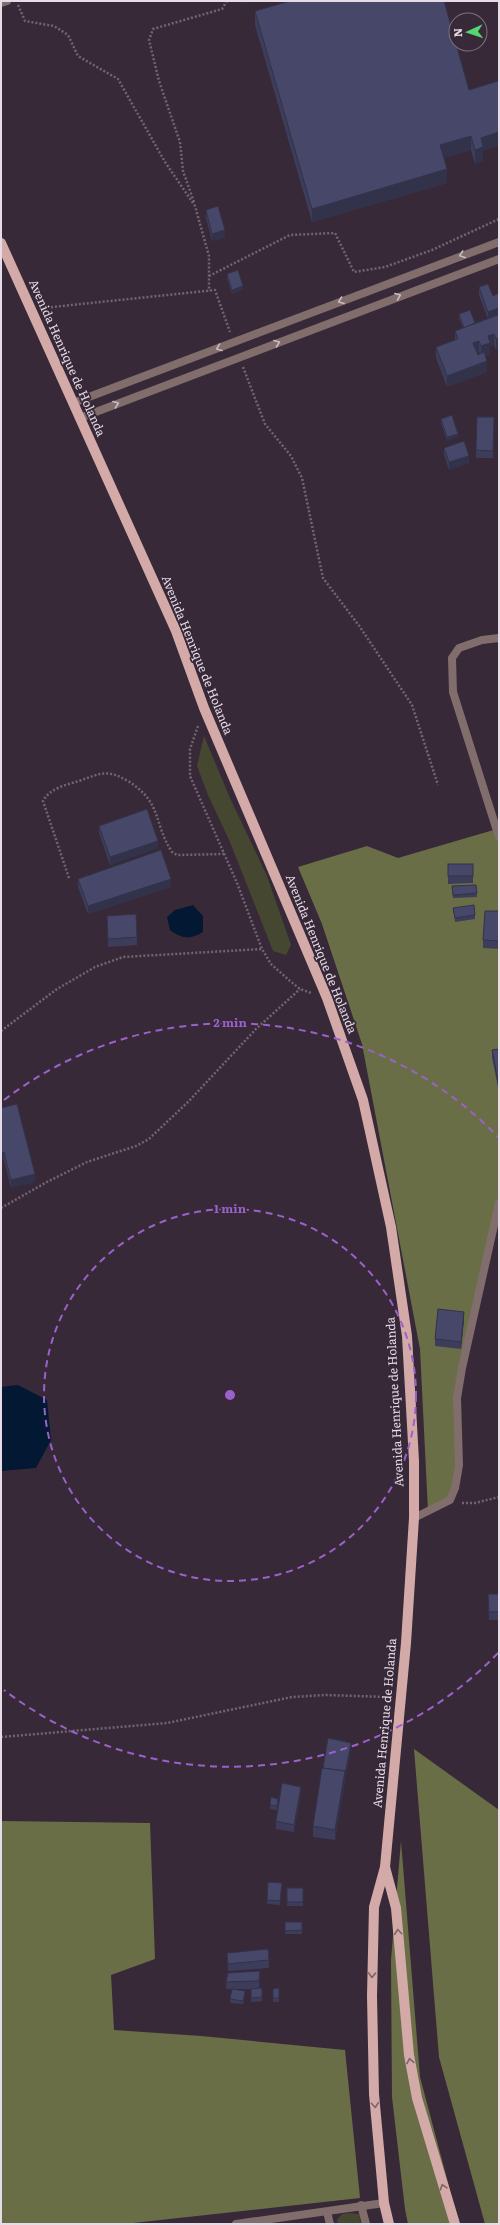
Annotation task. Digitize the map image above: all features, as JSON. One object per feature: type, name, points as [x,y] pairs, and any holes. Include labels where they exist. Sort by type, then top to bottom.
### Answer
[{"type":"main road","name":"Avenida Henrique de Holanda","points":[[1,243],[176,632],[204,708],[327,998],[363,1100],[391,1227],[407,1336],[414,1461],[414,1518],[401,1698],[385,1867]]},
{"type":"main road","points":[[385,1867],[374,1907],[372,1996],[374,2094],[384,2202],[389,2224]]},
{"type":"main road","points":[[385,1867],[396,1908],[408,2055],[419,2105],[455,2224]]},
{"type":"street","points":[[1,3],[7,1]]},
{"type":"street","points":[[73,403],[499,242]]},
{"type":"street","points":[[80,418],[499,259]]},
{"type":"street","points":[[499,638],[482,640],[459,648],[452,658],[452,669],[453,692],[499,837]]},
{"type":"street","points":[[414,1518],[450,1500],[455,1488],[459,1465],[456,1421],[462,1368],[499,1203]]},
{"type":"street","points":[[236,2224],[327,2212],[384,2202]]},
{"type":"street","points":[[362,2205],[366,2224]]},
{"type":"street","points":[[327,2212],[330,2224]]},
{"type":"path","points":[[16,1],[25,22],[54,26],[68,35],[78,56],[118,80],[165,162],[195,206]]},
{"type":"path","points":[[209,291],[209,256],[195,206],[183,171],[180,142],[159,81],[149,40],[153,29],[222,9],[227,1]]},
{"type":"path","points":[[209,276],[290,235],[336,233],[354,272],[385,267],[432,250],[499,219]]},
{"type":"path","points":[[30,309],[214,290],[234,342]]},
{"type":"path","points":[[240,357],[265,424],[291,456],[302,478],[323,578],[360,627],[412,705],[438,785]]},
{"type":"path","points":[[204,708],[190,749],[190,776],[224,854],[262,949],[271,964],[300,989],[327,998]]},
{"type":"path","points":[[69,878],[43,801],[52,790],[102,773],[110,772],[119,776],[139,788],[148,796],[172,852],[177,855],[224,854]]},
{"type":"path","points":[[1,1031],[57,989],[95,967],[116,959],[142,956],[262,949]]},
{"type":"path","points":[[1,1208],[46,1182],[87,1162],[136,1146],[149,1139],[190,1101],[256,1029],[300,989]]},
{"type":"path","points":[[450,1500],[460,1503],[475,1503],[499,1497]]},
{"type":"path","points":[[1,1737],[167,1723],[292,1697],[325,1695],[401,1698]]},
{"type":"green space","points":[[204,736],[230,798],[267,876],[291,945],[286,955],[273,951],[230,842],[208,795],[197,766]]},
{"type":"green space","points":[[497,829],[499,838],[499,1203],[462,1368],[458,1446],[450,1500],[428,1511],[420,1349],[362,1044],[322,924],[298,867],[367,846],[398,858]]},
{"type":"green space","points":[[414,1749],[499,1810],[499,2224],[485,2224],[439,2057]]},
{"type":"green space","points":[[1,1821],[150,1823],[155,1959],[111,1975],[114,2030],[201,2036],[345,2050],[360,2198],[124,2224],[1,2224]]},
{"type":"green space","points":[[401,1841],[420,2077],[459,2224],[408,2224],[405,2209],[392,2097],[391,1960]]},
{"type":"green space","points":[[342,2214],[359,2214],[361,2224],[338,2224],[337,2220]]},
{"type":"water","points":[[193,905],[203,916],[203,932],[190,937],[182,937],[170,930],[167,917],[175,910]]},
{"type":"water","points":[[18,1385],[47,1400],[51,1440],[36,1468],[1,1471],[1,1387]]},
{"type":"building","points":[[290,1],[444,1],[448,15],[448,52],[458,52],[469,90],[498,81],[499,132],[481,138],[483,147],[475,150],[471,136],[440,145],[447,169],[312,209],[255,11]]},
{"type":"building","points":[[218,206],[225,230],[212,234],[206,210]]},
{"type":"building","points":[[238,270],[243,286],[232,290],[227,274]]},
{"type":"building","points":[[488,284],[493,296],[499,293],[499,308],[488,312],[479,287]]},
{"type":"building","points":[[470,310],[475,323],[464,328],[459,314]]},
{"type":"building","points":[[498,315],[499,338],[496,339],[494,334],[488,336],[490,343],[481,346],[479,341],[473,343],[478,355],[484,352],[487,361],[447,376],[436,347],[458,339],[455,331]]},
{"type":"building","points":[[452,415],[458,434],[447,437],[441,419]]},
{"type":"building","points":[[477,417],[494,417],[493,451],[476,450]]},
{"type":"building","points":[[464,441],[469,456],[449,462],[444,448]]},
{"type":"building","points":[[147,809],[158,841],[110,857],[99,826]]},
{"type":"building","points":[[161,850],[171,879],[88,906],[78,879]]},
{"type":"building","points":[[448,864],[473,864],[473,876],[448,876]]},
{"type":"building","points":[[476,885],[477,893],[453,895],[452,886]]},
{"type":"building","points":[[474,905],[475,915],[455,918],[453,908]]},
{"type":"building","points":[[485,911],[499,911],[499,941],[483,940]]},
{"type":"building","points":[[136,914],[137,937],[108,939],[107,916]]},
{"type":"building","points":[[499,1049],[499,1080],[498,1081],[492,1050]]},
{"type":"building","points":[[17,1104],[35,1174],[11,1180],[4,1152],[1,1153],[1,1108]]},
{"type":"building","points":[[438,1309],[464,1312],[461,1342],[435,1339]]},
{"type":"building","points":[[488,1594],[499,1594],[499,1612],[489,1612]]},
{"type":"building","points":[[328,1738],[351,1743],[345,1774],[345,1771],[323,1768]]},
{"type":"building","points":[[322,1768],[345,1771],[335,1830],[313,1826]]},
{"type":"building","points":[[282,1783],[301,1787],[294,1825],[276,1821]]},
{"type":"building","points":[[271,1797],[278,1799],[277,1806],[270,1805]]},
{"type":"building","points":[[268,1882],[282,1883],[280,1901],[267,1900]]},
{"type":"building","points":[[287,1888],[303,1888],[303,1902],[287,1902]]},
{"type":"building","points":[[285,1922],[302,1922],[302,1930],[285,1931]]},
{"type":"building","points":[[268,1949],[269,1960],[228,1964],[227,1953]]},
{"type":"building","points":[[260,1971],[259,1981],[226,1982],[228,1973]]},
{"type":"building","points":[[262,1988],[262,1997],[251,1998],[251,1989]]},
{"type":"building","points":[[279,1988],[279,1998],[273,1998],[273,1989]]},
{"type":"building","points":[[232,1989],[245,1991],[243,2001],[230,1999]]}]
